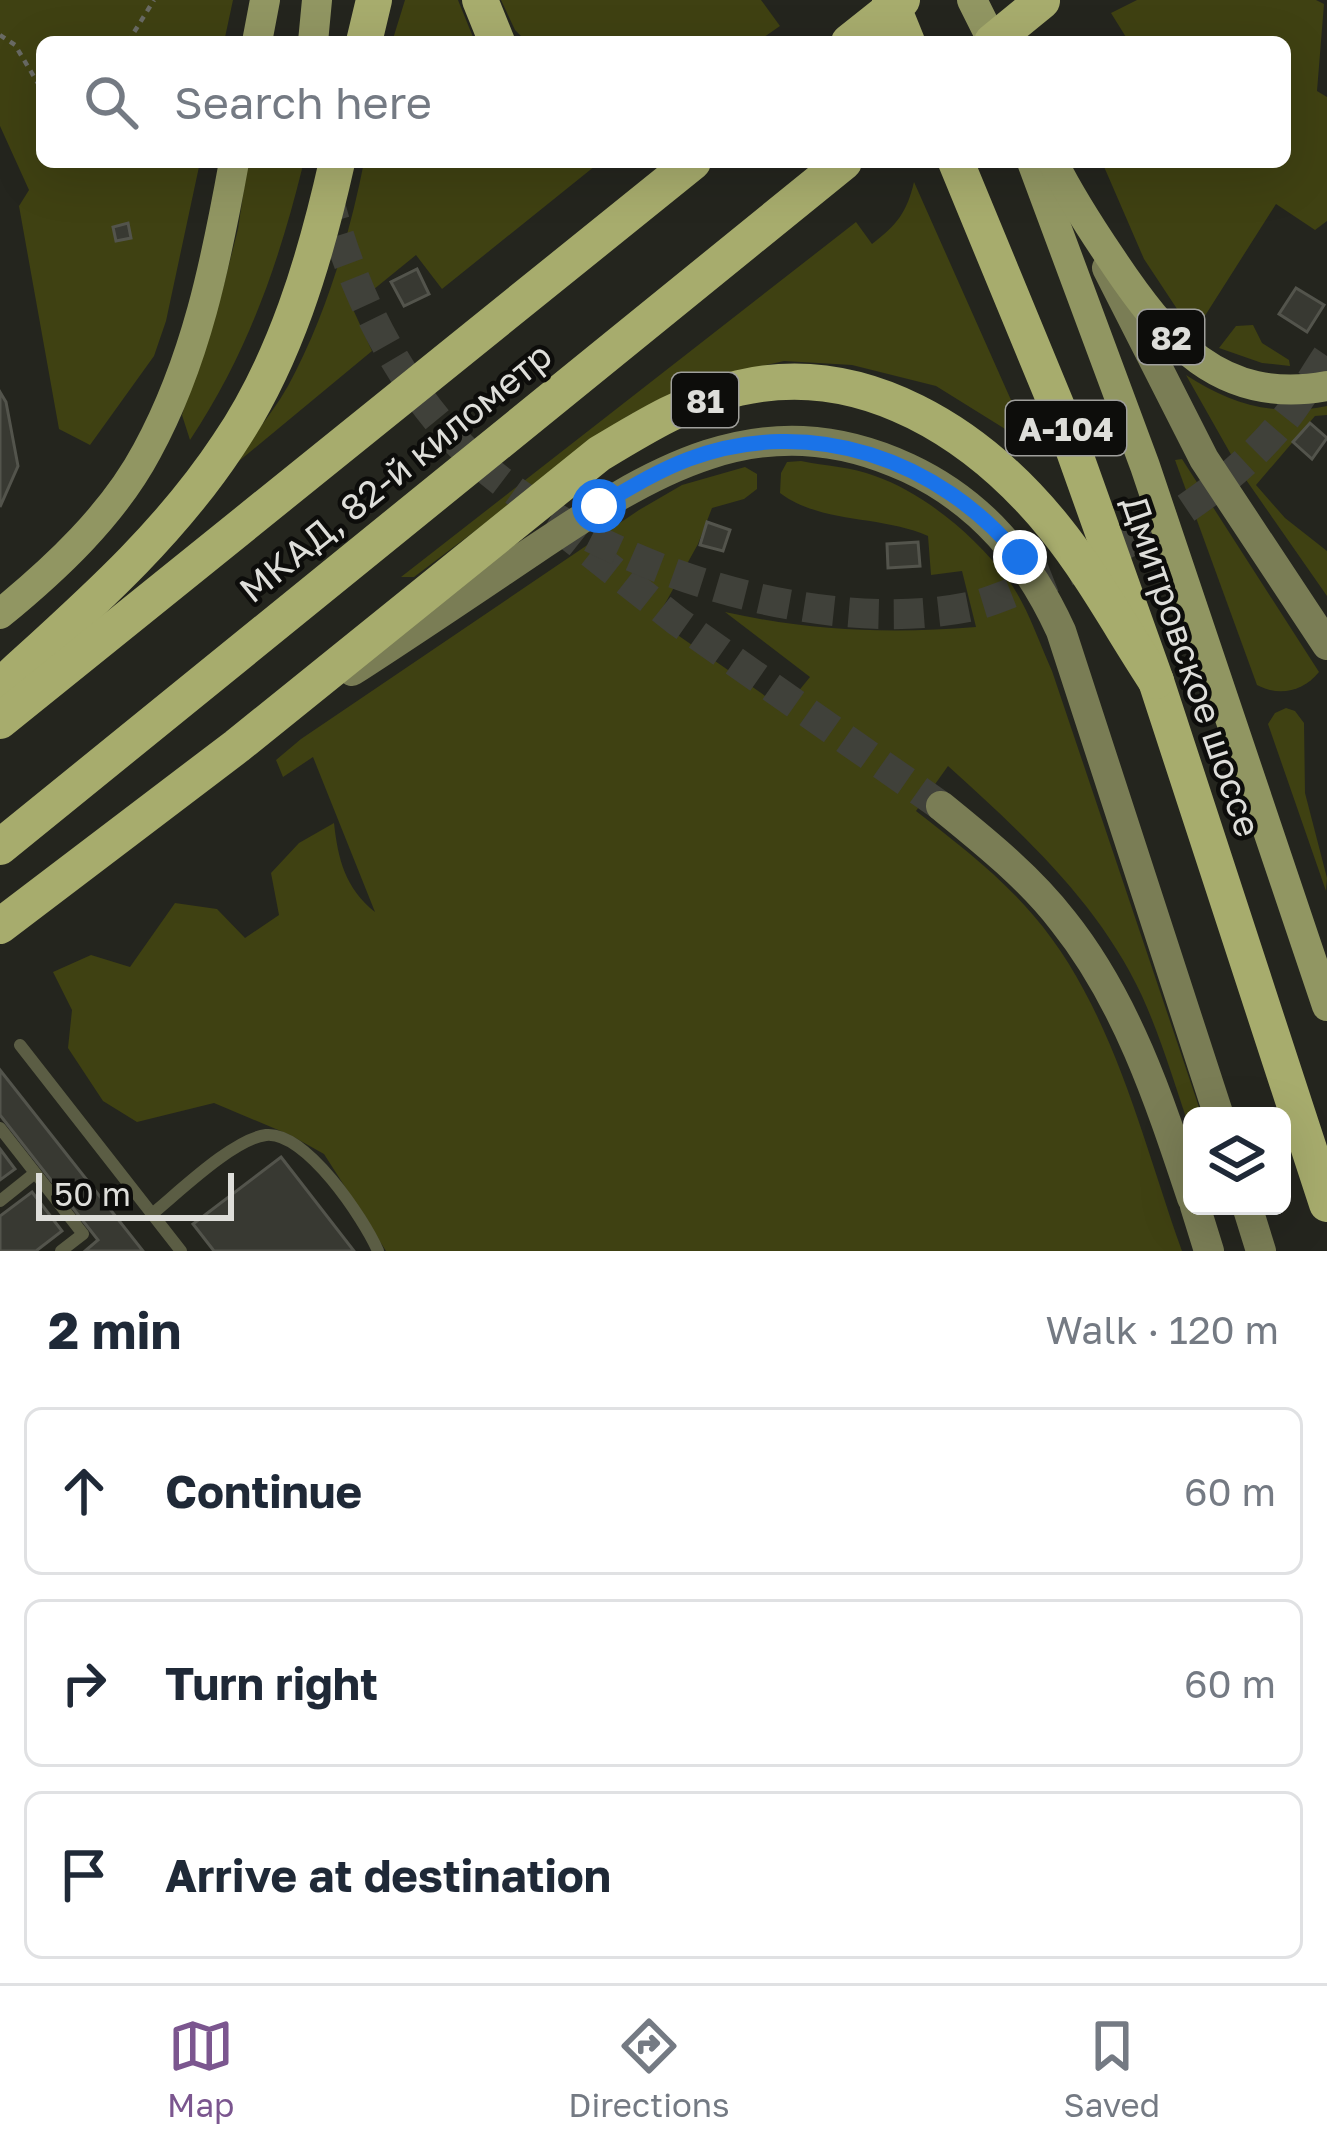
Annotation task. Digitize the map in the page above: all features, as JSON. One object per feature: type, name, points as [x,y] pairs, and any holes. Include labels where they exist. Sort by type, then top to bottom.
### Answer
[{"type":"highway","points":[[365,36],[374,0]]},
{"type":"highway","points":[[480,0],[495,36]]},
{"type":"highway","points":[[890,0],[905,36]]},
{"type":"highway","points":[[857,36],[902,0]]},
{"type":"highway","points":[[999,36],[1044,0]]},
{"type":"highway","name":"МКАД, 82-й километр","points":[[0,721],[686,168]]},
{"type":"highway","name":"МКАД, 82-й километр","points":[[0,847],[837,168]]},
{"type":"highway","name":"Дмитровское шоссе","points":[[960,171],[1065,426],[1156,681],[1327,1204]]},
{"type":"highway","points":[[0,686],[124,572],[182,508],[230,443],[295,311],[333,178]]},
{"type":"highway","name":"81","points":[[0,926],[237,746],[599,454],[656,420],[738,388],[807,380],[874,393],[929,417],[991,461],[1056,529],[1156,681]]},
{"type":"main road","points":[[258,36],[265,0]]},
{"type":"main road","points":[[314,36],[317,0]]},
{"type":"main road","points":[[972,0],[988,36]]},
{"type":"main road","points":[[0,614],[92,527],[146,454],[200,321],[233,168]]},
{"type":"main road","name":"Дмитровское шоссе","points":[[1034,168],[1145,466],[1327,1006]]},
{"type":"main road","points":[[1057,168],[1204,459],[1327,645]]},
{"type":"main road","name":"82","points":[[1072,198],[1153,319],[1207,368],[1258,388],[1290,392],[1327,386]]},
{"type":"main road","points":[[237,746],[648,477],[717,450],[758,443],[824,443],[864,451],[934,481],[969,506],[994,526],[1043,592],[1108,767],[1216,1107]]},
{"type":"main road","points":[[941,806],[1025,878],[1087,953],[1141,1055],[1183,1174]]},
{"type":"main road","points":[[1198,1215],[1210,1251]]},
{"type":"main road","points":[[1250,1215],[1261,1251]]},
{"type":"lane","points":[[20,1045],[181,1251]]},
{"type":"lane","points":[[0,1128],[82,1234],[61,1251]]},
{"type":"lane","points":[[152,1214],[230,1153],[265,1135],[282,1137],[313,1159],[378,1251]]},
{"type":"lane","points":[[0,1201],[35,1173]]},
{"type":"path","points":[[132,36],[154,0]]},
{"type":"path","points":[[0,35],[15,45],[36,80]]},
{"type":"shaded area","points":[[0,0],[233,0],[225,36],[36,36],[36,168],[199,168],[154,356],[90,445],[59,429],[19,206],[29,190],[0,126]]},
{"type":"shaded area","points":[[405,0],[458,0],[473,36],[394,36]]},
{"type":"shaded area","points":[[501,0],[761,0],[780,26],[766,36],[521,36]]},
{"type":"shaded area","points":[[1137,0],[1316,0],[1324,4],[1317,91],[1327,97],[1327,221],[1315,230],[1276,204],[1201,322],[1183,318],[1144,259],[1105,168],[1291,168],[1291,36],[1125,36],[1111,13]]},
{"type":"shaded area","points":[[247,168],[302,168],[258,309],[228,376],[190,440],[182,415],[238,229]]},
{"type":"shaded area","points":[[363,168],[593,168],[442,289],[416,255],[352,307],[372,351],[227,471],[281,397],[301,360],[343,248]]},
{"type":"shaded area","points":[[914,182],[1031,445],[936,386],[852,365],[784,361],[695,381],[626,417],[414,577],[401,577],[856,222],[872,244],[900,217]]},
{"type":"shaded area","points":[[1253,325],[1262,343],[1289,360],[1290,366],[1262,363],[1219,348],[1236,326]]},
{"type":"shaded area","points":[[1186,375],[1253,406],[1289,410],[1327,406],[1327,415],[1315,416],[1256,485],[1285,518],[1327,551],[1327,596],[1242,474]]},
{"type":"shaded area","points":[[1182,459],[1319,672],[1306,684],[1282,691],[1257,685],[1175,460]]},
{"type":"shaded area","points":[[787,462],[866,473],[930,505],[994,562],[1026,611],[1052,671],[1199,1107],[1183,1109],[1142,996],[1104,930],[1031,844],[948,766],[916,811],[1006,886],[1060,951],[1084,990],[1122,1075],[1182,1251],[386,1251],[324,1154],[290,1135],[214,1103],[137,1122],[103,1101],[68,1048],[72,1010],[53,972],[91,955],[130,967],[175,903],[217,909],[245,938],[279,915],[271,873],[299,843],[334,823],[345,872],[356,893],[375,912],[313,757],[283,777],[276,760],[682,485],[745,467],[757,474],[757,489],[744,499],[712,508],[656,620],[784,709],[810,677],[725,612],[850,629],[976,627],[962,571],[931,575],[928,536],[796,503],[780,493]]},
{"type":"shaded area","points":[[1286,708],[1304,723],[1305,793],[1327,878],[1326,891],[1268,724]]},
{"type":"building","points":[[128,223],[131,238],[116,241],[113,227]]},
{"type":"building","points":[[417,269],[429,294],[404,306],[391,282]]},
{"type":"building","points":[[1296,288],[1324,305],[1307,332],[1279,314]]},
{"type":"building","points":[[0,392],[18,466],[0,507]]},
{"type":"building","points":[[1310,423],[1327,438],[1312,459],[1293,442]]},
{"type":"building","points":[[707,522],[730,530],[723,551],[700,545]]},
{"type":"building","points":[[918,542],[920,566],[888,568],[887,544]]},
{"type":"building","points":[[0,1070],[143,1251],[85,1251],[98,1240],[0,1115]]},
{"type":"building","points":[[0,1149],[15,1169],[0,1180]]},
{"type":"building","points":[[281,1157],[354,1251],[214,1251],[193,1224]]},
{"type":"building","points":[[32,1192],[62,1231],[36,1251],[0,1251],[0,1216]]},
{"type":"tunnel","points":[[327,192],[360,291],[392,355],[432,414],[503,483],[561,521],[626,554],[696,581],[839,612],[909,614],[973,606],[1130,542],[1196,501],[1255,452],[1300,399],[1327,356]]},
{"type":"tunnel","points":[[520,497],[677,621],[941,806]]},
{"type":"route","points":[[599,506],[648,477],[717,450],[758,443],[824,443],[864,451],[934,481],[994,526],[1020,557]]}]
